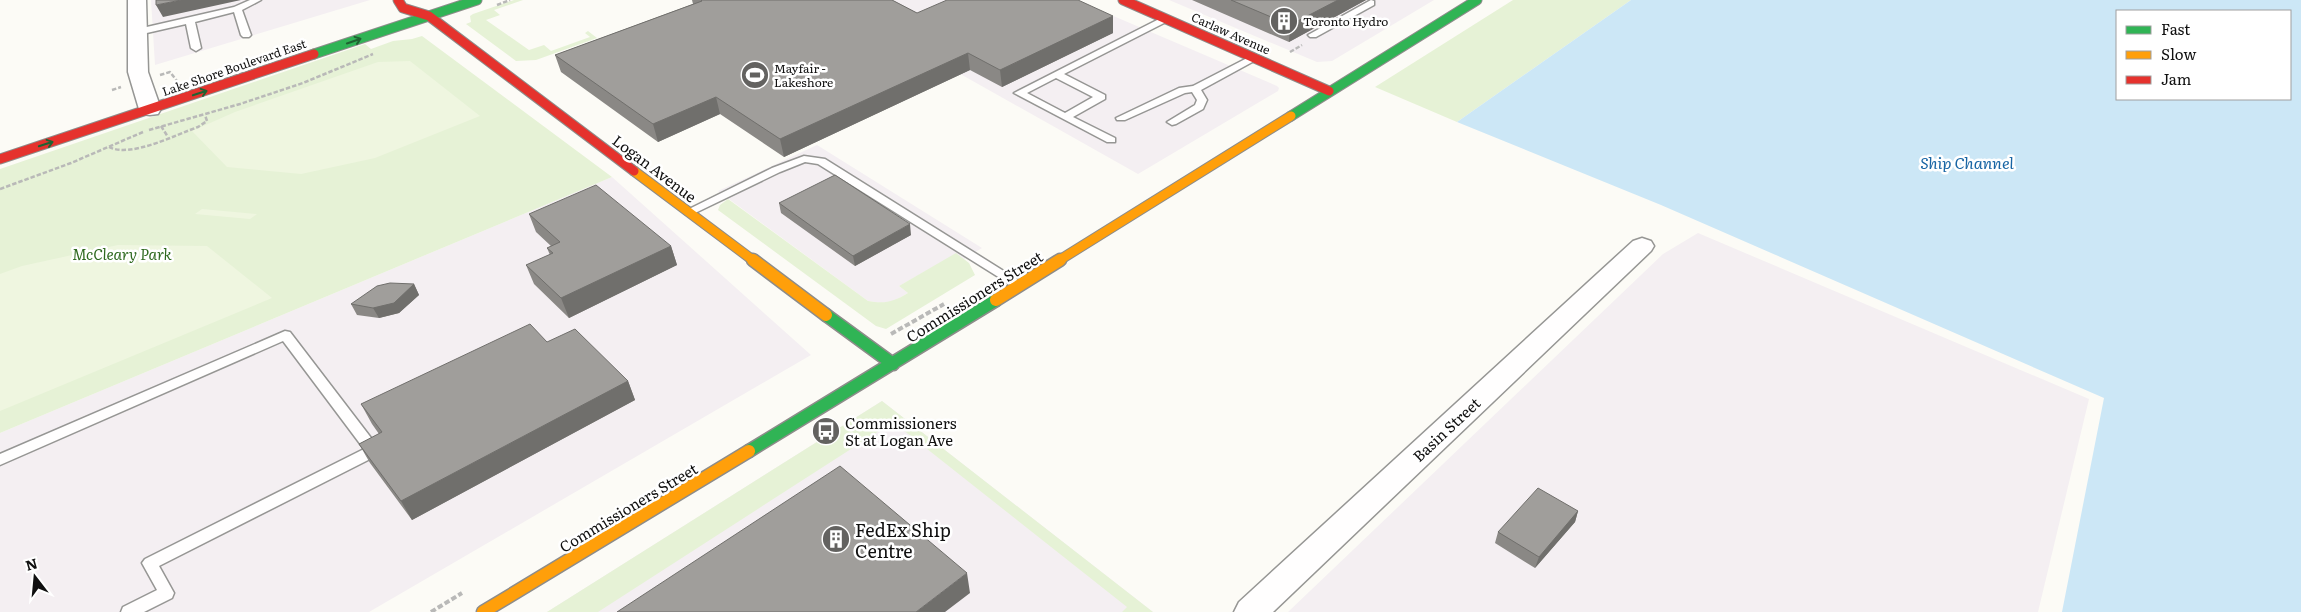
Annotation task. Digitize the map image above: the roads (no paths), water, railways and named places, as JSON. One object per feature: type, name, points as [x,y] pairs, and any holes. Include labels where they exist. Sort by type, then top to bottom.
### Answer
[{"type":"main road","name":"Lake Shore Boulevard East","points":[[0,159],[146,98],[477,0]]},
{"type":"main road","name":"Carlaw Avenue","points":[[1123,0],[1329,91]]},
{"type":"main road","name":"Commissioners Street","points":[[483,612],[894,364],[1477,0]]},
{"type":"main road","points":[[398,6],[419,3]]},
{"type":"main road","name":"Logan Avenue","points":[[398,6],[428,16],[894,364]]},
{"type":"street","points":[[137,0],[138,72],[146,98]]},
{"type":"street","name":"Basin Street","points":[[1251,612],[1642,246]]},
{"type":"lane","points":[[138,32],[237,9],[257,0]]},
{"type":"lane","points":[[1313,35],[1374,1]]},
{"type":"lane","points":[[237,9],[246,35]]},
{"type":"lane","points":[[1111,140],[1019,92],[1165,19]]},
{"type":"lane","points":[[190,20],[196,48]]},
{"type":"lane","points":[[1121,118],[1182,90],[1195,89],[1253,58]]},
{"type":"lane","points":[[1056,74],[1101,97],[1067,116]]},
{"type":"lane","points":[[1172,122],[1199,107],[1202,100],[1195,89]]},
{"type":"lane","points":[[689,212],[776,170],[804,159],[822,160],[1020,285]]},
{"type":"lane","points":[[0,460],[286,335],[373,450],[150,563],[166,593],[128,612]]},
{"type":"water","name":"Ship Channel","points":[[1631,0],[2301,0],[2301,612],[2062,612],[2104,398],[1661,205],[1457,122]]},
{"type":"place","name":"Toronto Hydro","points":[[1284,21]]},
{"type":"place","name":"Mayfair - Lakeshore","points":[[755,75]]},
{"type":"place","name":"Commissioners St at Logan Ave","points":[[826,431]]},
{"type":"place","name":"FedEx Ship Centre","points":[[836,539]]},
{"type":"park label","name":"McCleary Park","points":[[122,253]]}]
